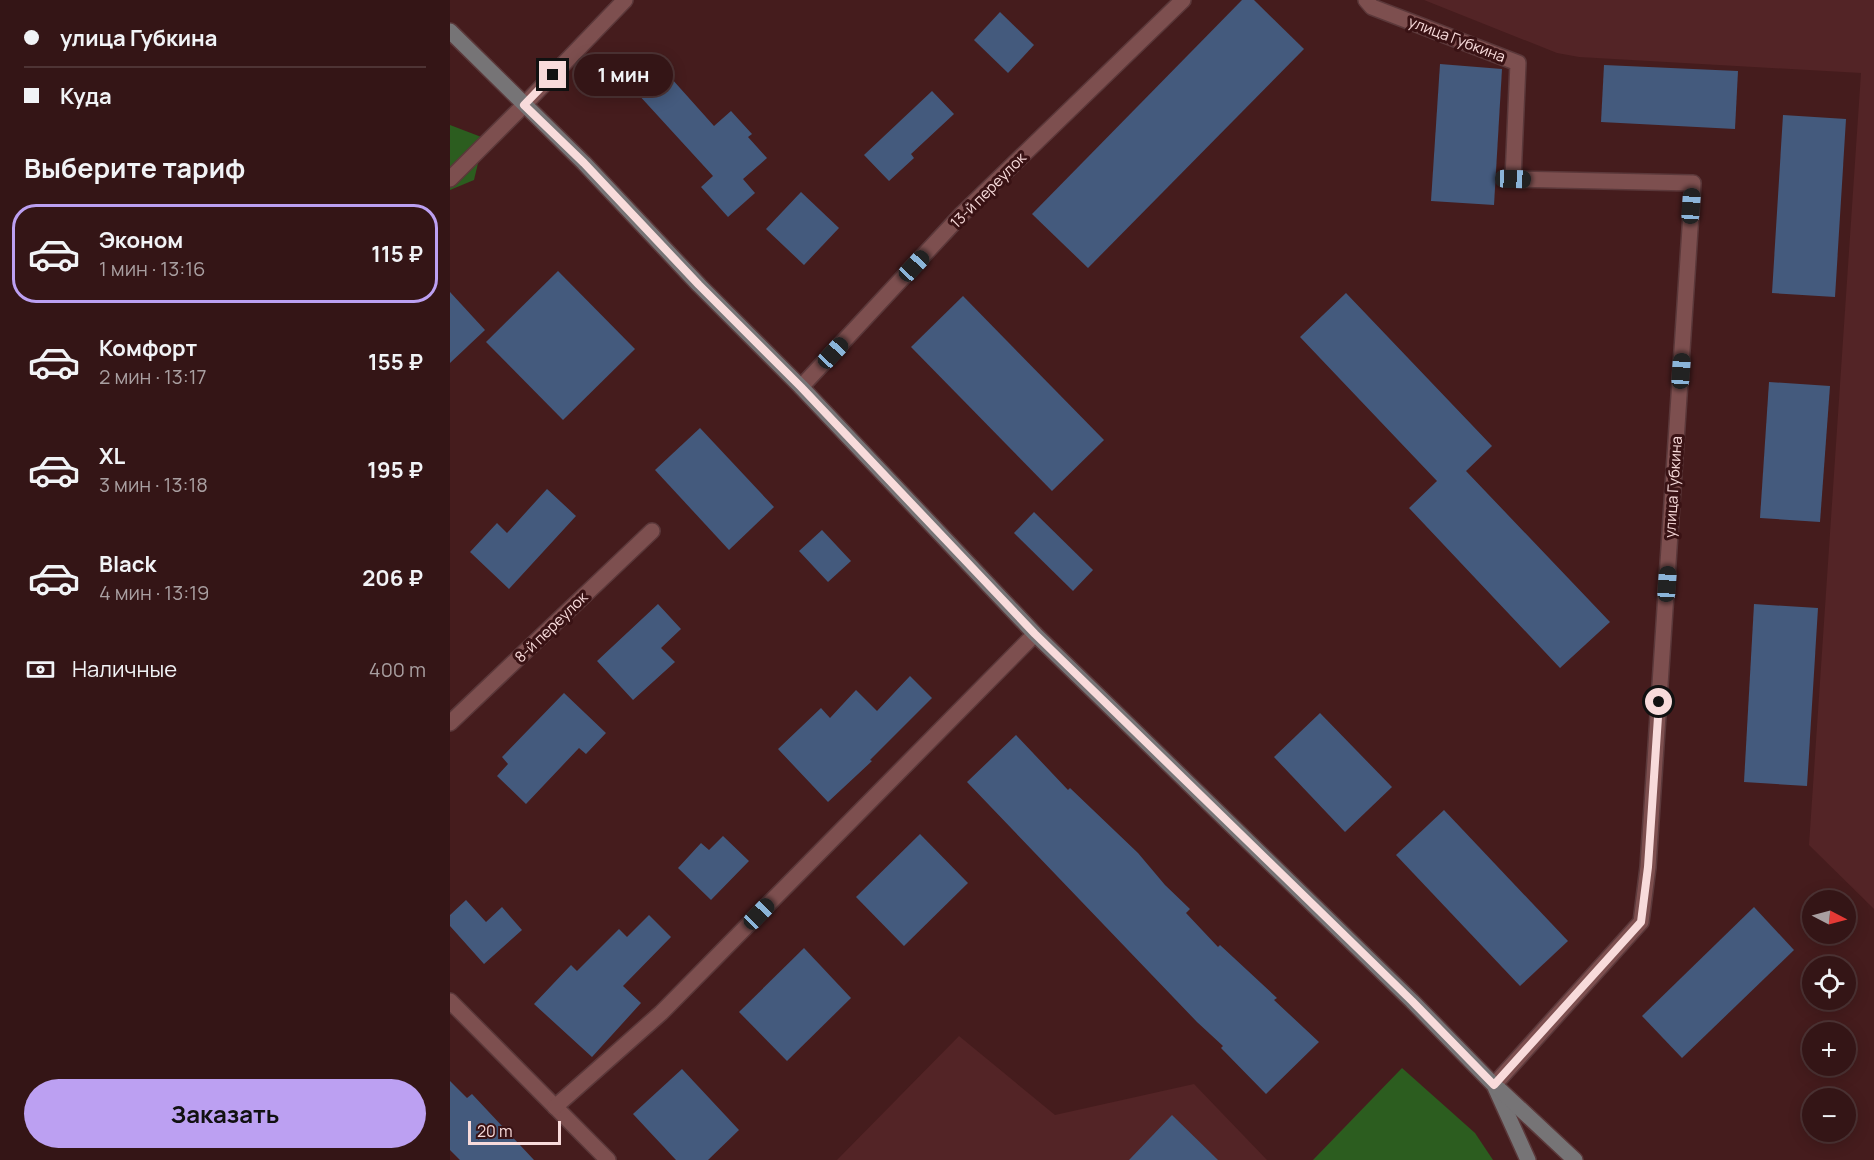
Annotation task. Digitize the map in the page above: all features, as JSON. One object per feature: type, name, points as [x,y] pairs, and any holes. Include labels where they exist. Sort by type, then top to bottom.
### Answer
[{"type":"street","points":[[450,179],[625,0]]},
{"type":"street","name":"13-й переулок","points":[[801,387],[962,214],[1183,0]]},
{"type":"street","name":"улица Губкина","points":[[1366,0],[1372,7],[1518,63],[1513,179],[1693,183],[1648,867],[1641,922],[1494,1085]]},
{"type":"street","points":[[450,31],[584,163],[699,285],[801,387],[1035,634],[1412,1001],[1494,1085],[1575,1160]]},
{"type":"street","name":"8-й переулок","points":[[450,723],[652,531]]},
{"type":"street","points":[[555,1107],[661,1013],[1035,634]]},
{"type":"street","points":[[450,1001],[608,1160]]},
{"type":"street","points":[[1494,1085],[1528,1160]]},
{"type":"shaded area","points":[[1424,0],[1874,0],[1874,909],[1809,845],[1861,73],[1579,57],[1557,53]]},
{"type":"shaded area","points":[[959,1036],[1055,1115],[1194,1084],[1267,1160],[837,1160]]},
{"type":"green space","points":[[450,125],[484,138],[474,180],[450,190]]},
{"type":"green space","points":[[1402,1068],[1475,1133],[1493,1160],[1313,1160]]},
{"type":"building","points":[[1242,0],[1254,0],[1304,49],[1088,268],[1032,214]]},
{"type":"building","points":[[1000,12],[1034,45],[1008,73],[974,40]]},
{"type":"building","points":[[1440,64],[1502,69],[1494,205],[1431,201]]},
{"type":"building","points":[[1604,65],[1738,71],[1735,129],[1601,122]]},
{"type":"building","points":[[663,69],[714,126],[731,111],[752,134],[748,137],[767,158],[743,179],[755,193],[728,217],[701,187],[713,176],[637,93]]},
{"type":"building","points":[[932,91],[954,114],[911,154],[914,158],[889,181],[864,155]]},
{"type":"building","points":[[1783,115],[1846,119],[1835,297],[1772,293]]},
{"type":"building","points":[[801,192],[839,228],[804,265],[766,229]]},
{"type":"building","points":[[558,271],[635,349],[563,420],[486,342]]},
{"type":"building","points":[[450,292],[485,330],[450,363]]},
{"type":"building","points":[[1346,293],[1492,446],[1466,471],[1610,622],[1560,668],[1409,508],[1437,481],[1300,337]]},
{"type":"building","points":[[963,296],[1104,440],[1052,491],[911,347]]},
{"type":"building","points":[[1769,382],[1830,386],[1820,522],[1760,518]]},
{"type":"building","points":[[700,428],[774,507],[729,550],[655,470]]},
{"type":"building","points":[[547,489],[576,516],[509,589],[470,552],[497,523],[507,533]]},
{"type":"building","points":[[1034,512],[1093,570],[1073,591],[1014,533]]},
{"type":"building","points":[[822,530],[851,561],[828,582],[799,551]]},
{"type":"building","points":[[658,604],[681,629],[661,648],[675,662],[633,700],[597,661]]},
{"type":"building","points":[[1754,604],[1818,608],[1807,786],[1744,782]]},
{"type":"building","points":[[910,676],[932,698],[870,760],[872,761],[828,802],[778,749],[821,708],[830,718],[856,690],[877,711]]},
{"type":"building","points":[[564,693],[606,733],[586,754],[579,748],[526,804],[497,776],[508,764],[502,757]]},
{"type":"building","points":[[1320,713],[1392,787],[1345,832],[1274,757]]},
{"type":"building","points":[[1016,735],[1068,790],[1070,788],[1138,853],[1165,885],[1190,909],[1186,913],[1218,947],[1220,945],[1277,998],[1274,1000],[1319,1042],[1266,1094],[1221,1048],[1223,1046],[1197,1022],[967,782]]},
{"type":"building","points":[[1444,810],[1568,941],[1520,986],[1396,855]]},
{"type":"building","points":[[920,834],[968,883],[904,946],[856,897]]},
{"type":"building","points":[[723,836],[749,861],[711,900],[678,868],[701,843],[709,850]]},
{"type":"building","points":[[466,900],[486,922],[502,907],[522,930],[484,964],[450,926],[450,915]]},
{"type":"building","points":[[1754,907],[1794,950],[1682,1058],[1642,1016]]},
{"type":"building","points":[[649,915],[671,937],[623,986],[641,1003],[592,1057],[534,1004],[571,965],[577,971],[619,929],[627,937]]},
{"type":"building","points":[[804,948],[851,998],[787,1061],[739,1012]]},
{"type":"building","points":[[682,1069],[739,1130],[708,1160],[676,1160],[633,1114]]},
{"type":"building","points":[[450,1081],[467,1098],[472,1094],[534,1160],[460,1160],[450,1150]]},
{"type":"building","points":[[1172,1115],[1218,1160],[1129,1160]]},
{"type":"route","points":[[553,75],[524,105],[637,217],[699,285],[801,387],[1035,634],[1412,1001],[1494,1085],[1641,922],[1648,867],[1659,702]]}]
